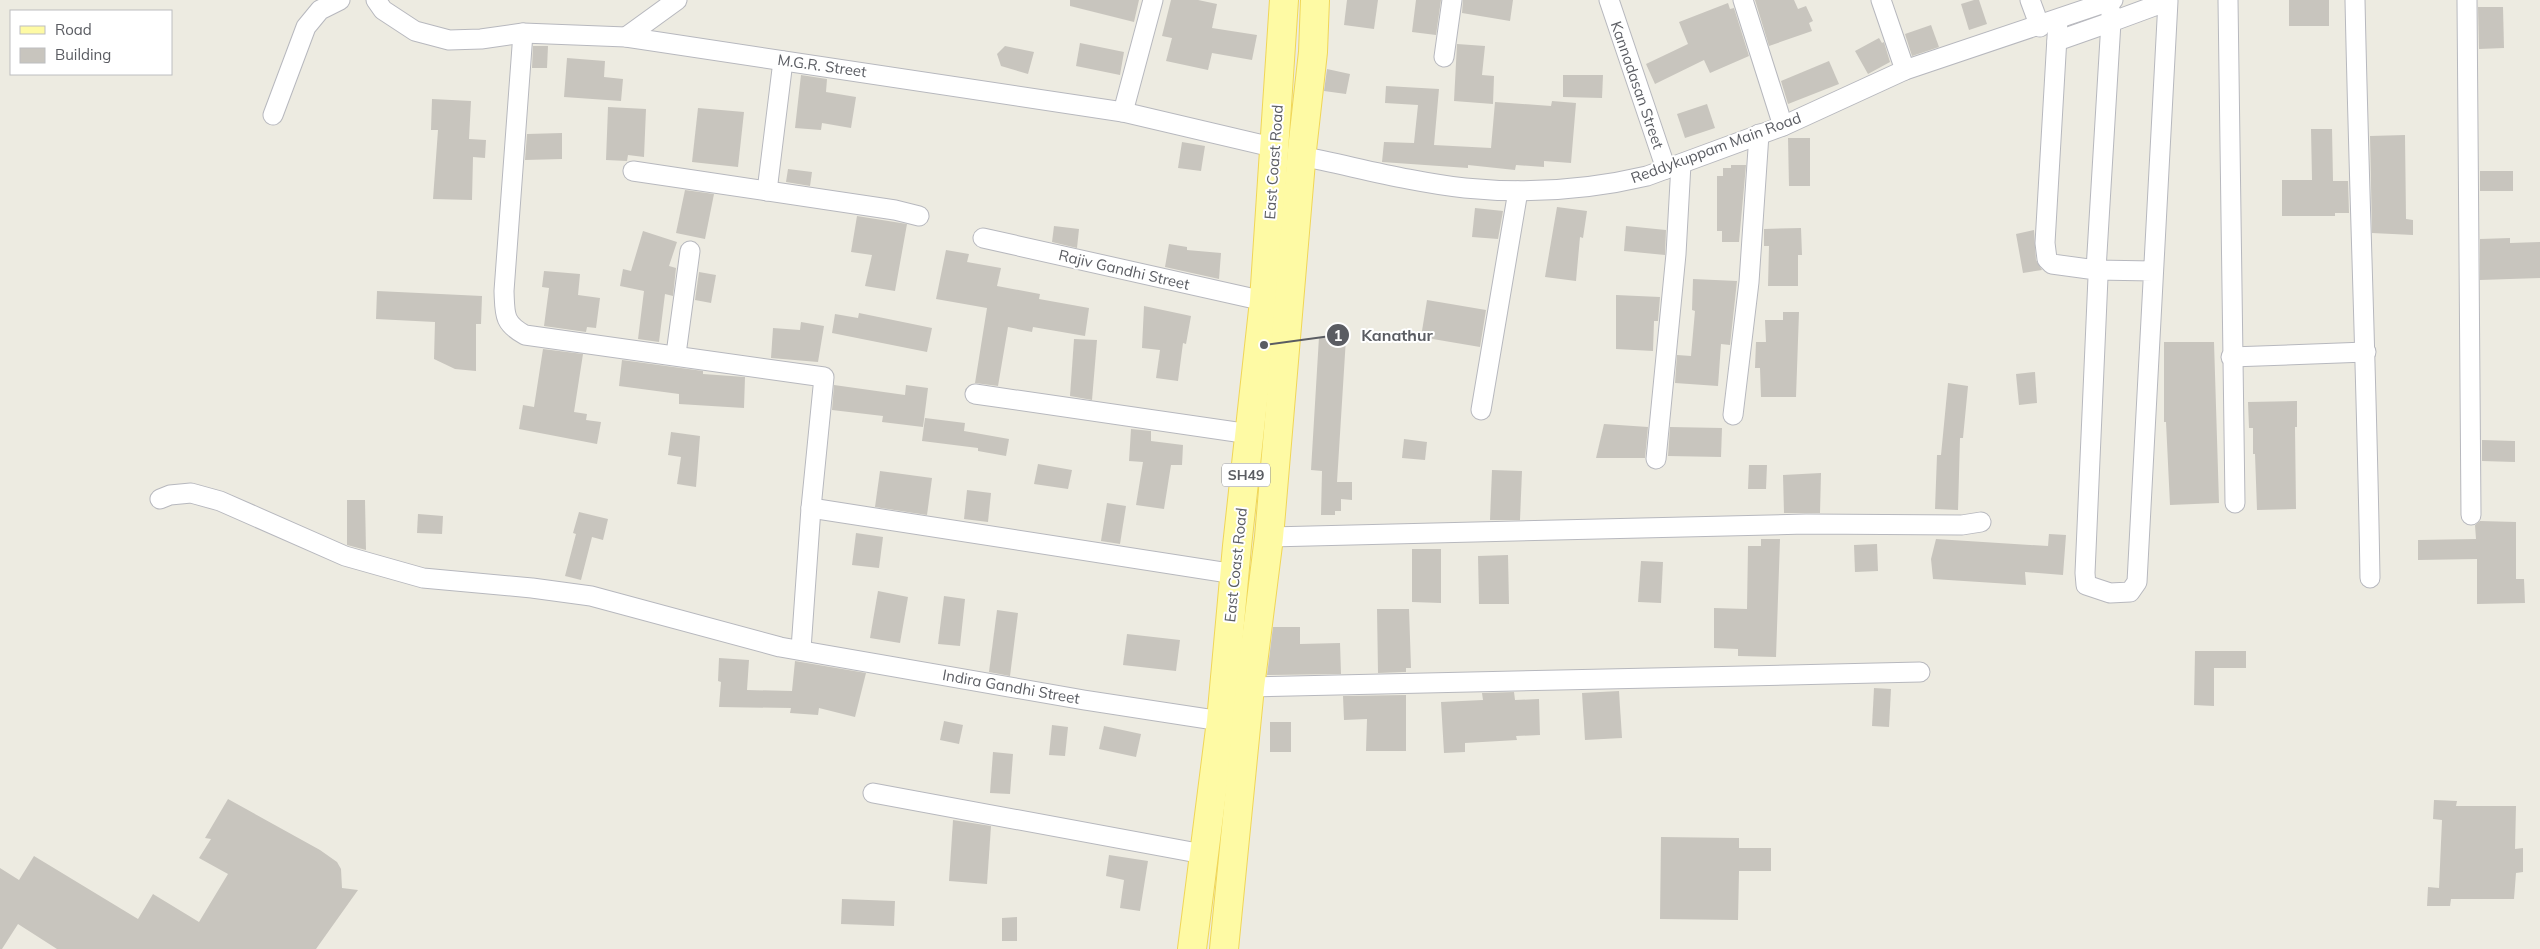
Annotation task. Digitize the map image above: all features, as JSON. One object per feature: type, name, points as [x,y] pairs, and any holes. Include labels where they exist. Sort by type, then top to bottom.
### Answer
[{"type":"main road","name":"East Coast Road","points":[[1192,949],[1221,721],[1264,301],[1276,148],[1284,0]]},
{"type":"main road","name":"East Coast Road","points":[[1224,949],[1250,687],[1269,537],[1302,156],[1313,52],[1316,0]]},
{"type":"main road","points":[[1276,148],[1302,156]]},
{"type":"street","points":[[273,115],[306,27],[320,10],[340,0]]},
{"type":"street","name":"M.G.R. Street","points":[[376,0],[383,10],[415,31],[449,40],[481,39],[523,33],[626,37],[1123,112],[1276,148]]},
{"type":"street","points":[[626,37],[677,0]]},
{"type":"street","points":[[1123,112],[1153,0]]},
{"type":"street","points":[[1444,57],[1452,0]]},
{"type":"street","name":"Kannadasan Street","points":[[1609,0],[1673,167]]},
{"type":"street","points":[[1743,0],[1783,126]]},
{"type":"street","points":[[1881,0],[1905,70]]},
{"type":"street","points":[[2030,0],[2040,27]]},
{"type":"street","points":[[2057,41],[2111,22],[2168,0],[2137,582],[2130,592],[2102,592],[2086,585],[2085,573],[2098,277],[2096,270],[2111,22],[2112,0]]},
{"type":"street","name":"Reddykuppam Main Road","points":[[1302,156],[1466,188],[1518,191],[1555,190],[1625,181],[1673,167],[1783,126],[1905,70],[2040,27],[2112,0]]},
{"type":"street","points":[[2228,0],[2231,357],[2235,503]]},
{"type":"street","points":[[2355,0],[2359,182],[2366,352],[2370,578]]},
{"type":"street","points":[[2467,0],[2471,515]]},
{"type":"street","points":[[2058,20],[2045,243],[2047,259],[2052,264],[2096,270],[2153,271]]},
{"type":"street","points":[[523,33],[504,290],[505,318],[513,328],[525,336],[676,354],[824,376],[811,508],[801,649]]},
{"type":"street","points":[[766,191],[782,60]]},
{"type":"street","points":[[1733,415],[1749,282],[1759,134]]},
{"type":"street","points":[[1656,459],[1676,254],[1673,167]]},
{"type":"street","points":[[633,171],[895,210],[919,216]]},
{"type":"street","points":[[1481,410],[1518,191]]},
{"type":"street","name":"Rajiv Gandhi Street","points":[[983,238],[1264,301]]},
{"type":"street","points":[[676,354],[690,251]]},
{"type":"street","points":[[2231,357],[2366,352]]},
{"type":"street","points":[[975,394],[1250,434]]},
{"type":"street","name":"Indira Gandhi Street","points":[[160,499],[170,494],[191,493],[220,501],[345,556],[423,578],[532,588],[591,596],[747,639],[1084,700],[1221,721]]},
{"type":"street","points":[[811,508],[1235,574]]},
{"type":"street","points":[[1269,537],[1806,524],[1962,525],[1981,522]]},
{"type":"street","points":[[1250,687],[1920,672]]},
{"type":"street","points":[[873,793],[1203,854]]},
{"type":"building","points":[[1070,0],[1139,0],[1134,22],[1070,6]]},
{"type":"building","points":[[1171,0],[1198,0],[1217,4],[1212,28],[1257,35],[1252,60],[1212,53],[1208,70],[1166,61],[1172,38],[1162,36]]},
{"type":"building","points":[[1347,0],[1378,0],[1374,29],[1344,25]]},
{"type":"building","points":[[1416,0],[1441,0],[1436,35],[1412,32]]},
{"type":"building","points":[[1463,0],[1513,0],[1510,21],[1462,13]]},
{"type":"building","points":[[1755,0],[1794,0],[1798,9],[1806,6],[1813,21],[1809,23],[1812,31],[1769,46]]},
{"type":"building","points":[[1979,0],[1987,24],[1969,30],[1961,4]]},
{"type":"building","points":[[2289,0],[2329,0],[2329,26],[2289,26]]},
{"type":"building","points":[[1728,3],[1730,9],[1734,8],[1749,56],[1710,73],[1704,60],[1655,84],[1646,64],[1688,44],[1679,22]]},
{"type":"building","points":[[2478,7],[2503,7],[2504,48],[2479,49]]},
{"type":"building","points":[[1931,25],[1939,47],[1912,56],[1905,34]]},
{"type":"building","points":[[1879,38],[1882,43],[1884,42],[1890,62],[1868,74],[1855,51]]},
{"type":"building","points":[[1080,43],[1124,52],[1120,75],[1076,66]]},
{"type":"building","points":[[1457,44],[1485,46],[1482,75],[1494,76],[1493,104],[1454,101]]},
{"type":"building","points":[[533,46],[548,46],[547,68],[532,68]]},
{"type":"building","points":[[1005,46],[1034,52],[1028,74],[1001,66],[997,54]]},
{"type":"building","points":[[567,58],[605,61],[604,77],[623,79],[621,101],[564,97]]},
{"type":"building","points":[[1829,61],[1839,84],[1788,104],[1781,81]]},
{"type":"building","points":[[1327,69],[1350,74],[1346,94],[1324,91]]},
{"type":"building","points":[[801,75],[827,79],[826,92],[856,97],[851,128],[822,123],[821,130],[795,128]]},
{"type":"building","points":[[1563,75],[1603,75],[1602,98],[1563,97]]},
{"type":"building","points":[[1386,86],[1439,89],[1434,145],[1491,148],[1495,102],[1551,106],[1552,101],[1576,103],[1571,163],[1544,161],[1544,167],[1516,165],[1515,170],[1468,165],[1468,168],[1382,162],[1384,142],[1414,143],[1418,105],[1385,103]]},
{"type":"building","points":[[432,99],[471,101],[469,139],[486,140],[485,158],[473,157],[472,200],[433,199],[438,130],[431,130]]},
{"type":"building","points":[[1707,104],[1715,128],[1685,138],[1677,114]]},
{"type":"building","points":[[608,107],[646,109],[644,157],[628,155],[627,161],[606,160]]},
{"type":"building","points":[[698,108],[744,112],[738,167],[692,162]]},
{"type":"building","points":[[2311,129],[2332,129],[2333,181],[2348,181],[2349,213],[2335,213],[2335,216],[2282,216],[2282,180],[2312,180]]},
{"type":"building","points":[[562,133],[562,159],[525,160],[527,134]]},
{"type":"building","points":[[2405,135],[2406,219],[2413,220],[2413,235],[2372,233],[2370,136]]},
{"type":"building","points":[[1788,138],[1810,138],[1810,186],[1789,186]]},
{"type":"building","points":[[1182,142],[1205,146],[1201,171],[1178,168]]},
{"type":"building","points":[[1731,165],[1746,165],[1739,242],[1722,242],[1722,231],[1717,231],[1717,176],[1723,176],[1723,168],[1731,168]]},
{"type":"building","points":[[788,169],[812,172],[810,186],[786,182]]},
{"type":"building","points":[[2480,171],[2513,171],[2513,191],[2480,191]]},
{"type":"building","points":[[685,190],[714,194],[705,239],[676,233]]},
{"type":"building","points":[[1557,207],[1587,211],[1583,238],[1580,237],[1576,281],[1545,277]]},
{"type":"building","points":[[1475,208],[1503,211],[1498,239],[1472,237]]},
{"type":"building","points":[[857,216],[907,224],[895,291],[865,286],[872,255],[851,252]]},
{"type":"building","points":[[1054,226],[1079,229],[1077,248],[1052,242]]},
{"type":"building","points":[[1626,226],[1666,230],[1665,255],[1624,251]]},
{"type":"building","points":[[1801,228],[1802,255],[1798,255],[1798,286],[1768,286],[1769,246],[1764,246],[1764,229]]},
{"type":"building","points":[[2034,230],[2036,260],[2042,270],[2023,273],[2016,234]]},
{"type":"building","points":[[643,231],[677,242],[669,266],[676,268],[673,296],[665,294],[659,342],[638,339],[644,291],[620,286],[623,269],[631,271]]},
{"type":"building","points":[[2510,238],[2510,243],[2540,242],[2540,278],[2480,280],[2480,239]]},
{"type":"building","points":[[1169,244],[1187,247],[1187,250],[1221,253],[1219,279],[1165,267]]},
{"type":"building","points":[[946,250],[969,254],[967,262],[1001,268],[997,286],[1040,294],[1039,299],[1089,308],[1085,336],[1033,327],[1032,332],[1008,327],[998,386],[975,383],[987,308],[936,299]]},
{"type":"building","points":[[544,271],[580,274],[578,295],[600,298],[596,328],[587,327],[586,332],[544,326],[549,288],[542,287]]},
{"type":"building","points":[[699,272],[716,275],[711,303],[695,300]]},
{"type":"building","points":[[1693,279],[1737,281],[1730,345],[1721,344],[1718,386],[1675,383],[1677,355],[1691,356],[1695,311],[1692,310]]},
{"type":"building","points":[[377,291],[482,296],[481,324],[476,324],[476,371],[455,369],[434,359],[435,322],[376,319]]},
{"type":"building","points":[[1616,295],[1660,297],[1658,321],[1654,321],[1653,351],[1616,349]]},
{"type":"building","points":[[1427,300],[1486,310],[1480,347],[1421,337]]},
{"type":"building","points":[[1144,306],[1191,316],[1186,344],[1183,343],[1178,381],[1156,378],[1160,350],[1142,348]]},
{"type":"building","points":[[1783,312],[1799,312],[1796,397],[1761,397],[1760,368],[1755,368],[1756,342],[1766,342],[1765,320],[1783,320]]},
{"type":"building","points":[[859,313],[932,328],[927,352],[832,333],[835,314],[858,318]]},
{"type":"building","points":[[801,322],[824,326],[818,362],[771,358],[773,328],[800,330]]},
{"type":"building","points":[[1319,337],[1346,338],[1337,482],[1352,482],[1352,500],[1341,499],[1341,511],[1335,511],[1335,515],[1321,515],[1322,471],[1311,470]]},
{"type":"building","points":[[1074,339],[1097,340],[1092,400],[1070,396]]},
{"type":"building","points":[[2164,342],[2214,342],[2219,503],[2170,505],[2166,422],[2164,422]]},
{"type":"building","points":[[543,349],[583,354],[574,412],[587,414],[586,420],[601,422],[597,444],[519,429],[523,405],[534,407]]},
{"type":"building","points":[[622,360],[703,371],[703,374],[745,377],[744,408],[679,404],[679,394],[619,386]]},
{"type":"building","points":[[2035,372],[2037,403],[2019,405],[2016,374]]},
{"type":"building","points":[[1948,383],[1968,386],[1963,438],[1960,438],[1958,510],[1935,509],[1937,455],[1941,455]]},
{"type":"building","points":[[834,385],[905,395],[906,385],[928,388],[923,427],[882,422],[883,416],[832,410]]},
{"type":"building","points":[[2297,401],[2297,427],[2295,427],[2296,509],[2257,510],[2253,428],[2249,428],[2248,402]]},
{"type":"building","points":[[925,418],[965,423],[964,431],[1009,439],[1006,456],[978,451],[978,448],[922,441]]},
{"type":"building","points":[[1604,424],[1648,427],[1645,458],[1596,458]]},
{"type":"building","points":[[1670,427],[1722,428],[1721,457],[1668,456]]},
{"type":"building","points":[[1131,429],[1151,431],[1151,441],[1183,445],[1182,465],[1171,465],[1164,509],[1136,505],[1143,462],[1129,461]]},
{"type":"building","points":[[671,432],[700,436],[696,487],[677,484],[681,457],[668,455]]},
{"type":"building","points":[[1404,439],[1427,442],[1425,460],[1402,458]]},
{"type":"building","points":[[2482,440],[2515,441],[2515,462],[2482,461]]},
{"type":"building","points":[[1038,464],[1072,470],[1068,489],[1034,484]]},
{"type":"building","points":[[1749,465],[1767,465],[1766,489],[1748,489]]},
{"type":"building","points":[[1492,470],[1522,471],[1520,520],[1490,520]]},
{"type":"building","points":[[880,471],[932,478],[927,515],[875,507]]},
{"type":"building","points":[[1821,473],[1820,513],[1784,513],[1783,475]]},
{"type":"building","points":[[967,490],[991,493],[988,522],[964,519]]},
{"type":"building","points":[[347,500],[365,500],[366,550],[347,545]]},
{"type":"building","points":[[1107,503],[1126,506],[1120,544],[1101,541]]},
{"type":"building","points":[[579,512],[608,519],[603,540],[592,537],[581,580],[565,576],[576,534],[573,533]]},
{"type":"building","points":[[418,514],[443,516],[442,534],[417,533]]},
{"type":"building","points":[[2480,521],[2516,522],[2516,579],[2524,579],[2525,603],[2477,604],[2477,559],[2418,560],[2418,540],[2476,539],[2475,525]]},
{"type":"building","points":[[856,533],[883,537],[879,568],[852,565]]},
{"type":"building","points":[[2049,534],[2066,535],[2063,575],[2025,572],[2026,585],[1933,579],[1931,559],[1936,539],[2048,546]]},
{"type":"building","points":[[1761,539],[1780,539],[1776,657],[1738,656],[1738,649],[1714,648],[1714,608],[1747,609],[1748,546],[1761,546]]},
{"type":"building","points":[[1877,544],[1878,571],[1855,572],[1854,545]]},
{"type":"building","points":[[1412,549],[1441,549],[1441,603],[1412,602]]},
{"type":"building","points":[[1508,555],[1509,604],[1479,604],[1478,556]]},
{"type":"building","points":[[1641,561],[1663,562],[1661,603],[1638,602]]},
{"type":"building","points":[[878,591],[908,597],[900,643],[870,638]]},
{"type":"building","points":[[944,596],[965,599],[960,646],[938,644]]},
{"type":"building","points":[[1377,609],[1409,609],[1411,668],[1406,668],[1406,672],[1378,673]]},
{"type":"building","points":[[997,610],[1018,613],[1010,676],[989,672]]},
{"type":"building","points":[[1273,627],[1300,627],[1300,644],[1340,643],[1341,674],[1267,675]]},
{"type":"building","points":[[1127,634],[1180,640],[1176,671],[1123,665]]},
{"type":"building","points":[[2195,651],[2246,651],[2246,668],[2214,668],[2214,706],[2194,705]]},
{"type":"building","points":[[719,658],[749,660],[747,690],[792,691],[795,661],[866,673],[855,717],[819,708],[818,715],[790,713],[791,708],[719,707],[721,682],[718,681]]},
{"type":"building","points":[[1874,688],[1891,689],[1889,727],[1872,726]]},
{"type":"building","points":[[1619,691],[1622,738],[1585,740],[1582,693]]},
{"type":"building","points":[[1514,692],[1515,700],[1539,699],[1540,735],[1516,736],[1517,740],[1465,743],[1465,752],[1444,753],[1441,702],[1483,700],[1482,693]]},
{"type":"building","points":[[1406,695],[1406,751],[1366,751],[1367,719],[1344,720],[1343,696]]},
{"type":"building","points":[[944,721],[963,725],[959,744],[940,740]]},
{"type":"building","points":[[1270,722],[1291,722],[1291,752],[1270,752]]},
{"type":"building","points":[[1052,725],[1068,727],[1065,756],[1049,755]]},
{"type":"building","points":[[1104,726],[1141,734],[1136,757],[1099,749]]},
{"type":"building","points":[[993,752],[1013,754],[1010,794],[990,793]]},
{"type":"building","points":[[228,799],[320,850],[337,862],[341,869],[342,888],[358,890],[316,949],[57,949],[18,924],[2,949],[0,949],[0,868],[19,880],[34,856],[138,919],[153,894],[199,922],[228,874],[199,858],[211,839],[205,838]]},
{"type":"building","points":[[2434,800],[2457,801],[2456,806],[2516,806],[2515,849],[2523,848],[2523,872],[2516,873],[2514,899],[2451,899],[2450,906],[2427,906],[2428,887],[2439,888],[2442,820],[2433,819]]},
{"type":"building","points":[[953,820],[991,826],[987,884],[949,881]]},
{"type":"building","points":[[1661,837],[1739,838],[1739,848],[1771,848],[1771,871],[1739,871],[1738,920],[1660,919]]},
{"type":"building","points":[[1109,855],[1148,861],[1140,911],[1120,908],[1124,880],[1106,876]]},
{"type":"building","points":[[842,899],[895,901],[894,926],[841,924]]},
{"type":"building","points":[[1017,917],[1017,941],[1002,941],[1002,918]]},
{"type":"place","name":"Kanathur","points":[[1264,345]]}]
